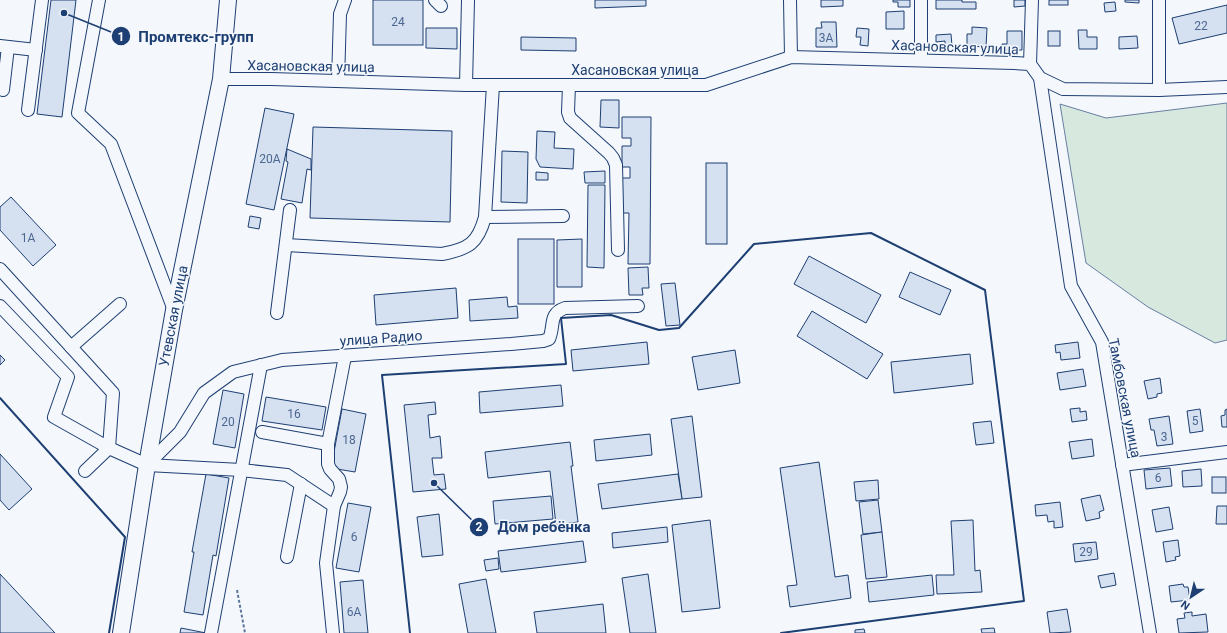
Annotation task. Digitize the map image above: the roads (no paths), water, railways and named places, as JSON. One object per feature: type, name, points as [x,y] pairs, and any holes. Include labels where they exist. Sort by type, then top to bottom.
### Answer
[{"type":"main road","name":"Утевская улица","points":[[121,633],[147,465],[174,310],[221,79],[228,0]]},
{"type":"street","points":[[28,110],[42,0]]},
{"type":"street","points":[[99,0],[78,113],[111,144],[174,310]]},
{"type":"street","points":[[338,81],[340,14],[346,0]]},
{"type":"street","points":[[466,85],[468,0]]},
{"type":"street","points":[[790,0],[791,57]]},
{"type":"street","points":[[921,0],[921,60]]},
{"type":"street","points":[[1030,64],[1032,0]]},
{"type":"street","points":[[1159,0],[1159,90]]},
{"type":"street","points":[[3,90],[4,46],[36,50]]},
{"type":"street","name":"Хасановская улица","points":[[221,79],[271,79],[466,85],[706,85],[791,57],[1030,64],[1040,78],[1063,89],[1159,90],[1227,87]]},
{"type":"street","name":"Тамбовская улица","points":[[1040,78],[1071,286],[1102,342],[1150,633]]},
{"type":"street","points":[[286,244],[442,254],[459,251],[472,243],[481,231],[485,217],[493,85]]},
{"type":"street","points":[[569,85],[568,112],[570,118],[609,153],[616,165],[618,250]]},
{"type":"street","points":[[277,313],[290,210]]},
{"type":"street","points":[[485,217],[563,216]]},
{"type":"street","points":[[0,269],[113,393],[109,448],[85,471]]},
{"type":"street","points":[[72,347],[120,304]]},
{"type":"street","points":[[0,306],[68,377],[54,417],[109,448],[147,465],[241,470],[287,475],[334,506]]},
{"type":"street","name":"улица Радио","points":[[147,465],[180,432],[204,393],[233,372],[282,360],[543,341],[549,339],[552,333],[554,316],[558,310],[565,308],[638,306]]},
{"type":"street","points":[[334,633],[326,564],[334,506],[340,492],[340,483],[328,464],[328,444],[344,356]]},
{"type":"street","points":[[211,633],[260,365]]},
{"type":"street","points":[[262,432],[328,444]]},
{"type":"street","points":[[1122,465],[1227,452]]},
{"type":"street","points":[[287,556],[301,484]]},
{"type":"place","name":"Промтекс-групп","points":[[64,13]]},
{"type":"place","name":"Дом ребёнка","points":[[434,483]]}]
